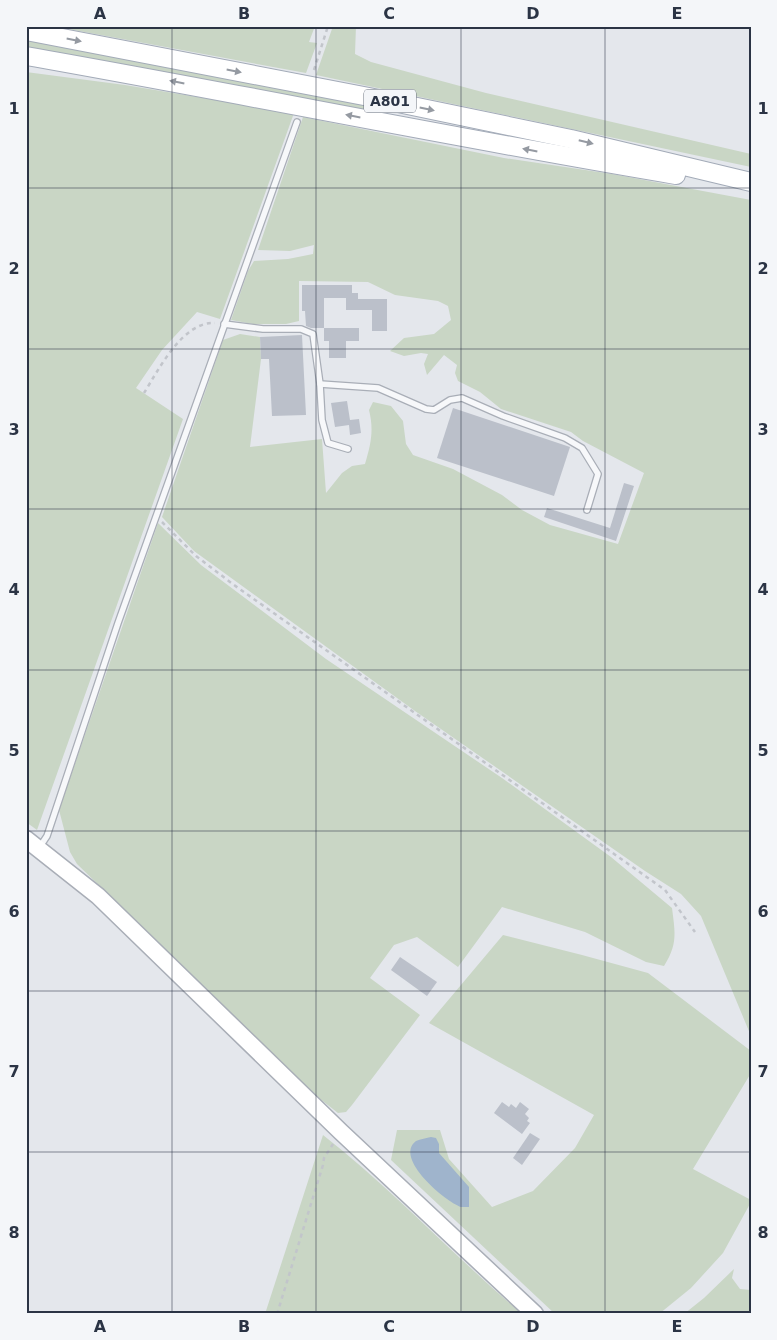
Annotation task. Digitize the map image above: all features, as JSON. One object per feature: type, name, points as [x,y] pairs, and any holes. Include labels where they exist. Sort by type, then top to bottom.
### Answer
[{"type":"main road","name":"A801","points":[[26,31],[369,97],[571,139],[751,182]]},
{"type":"main road","name":"A801","points":[[26,56],[172,81],[569,157],[751,187]]},
{"type":"main road","points":[[33,844],[98,896],[341,1132],[535,1314]]},
{"type":"lane","points":[[33,844],[47,836],[115,632],[297,122]]},
{"type":"lane","points":[[224,324],[263,330],[301,329],[313,334],[320,384],[322,420],[328,443],[348,450]]},
{"type":"lane","points":[[320,384],[378,388],[426,410],[434,410],[450,400],[462,398],[503,416],[565,438],[582,448],[598,474],[588,510]]},
{"type":"path","points":[[314,70],[328,26]]},
{"type":"path","points":[[144,393],[172,349],[195,328],[212,322],[224,324]]},
{"type":"path","points":[[155,518],[165,524],[196,556],[234,585],[665,890],[695,932]]},
{"type":"path","points":[[277,1314],[324,1158],[341,1132]]},
{"type":"green space","points":[[52,26],[315,26],[309,42],[317,43],[306,73]]},
{"type":"green space","points":[[333,26],[356,26],[355,54],[371,62],[486,93],[751,154],[751,167],[316,75]]},
{"type":"green space","points":[[26,40],[380,106],[379,112],[26,49]]},
{"type":"green space","points":[[26,72],[125,85],[294,113],[220,319],[197,312],[162,350],[136,388],[183,419],[37,830],[26,822]]},
{"type":"green space","points":[[303,117],[504,158],[612,174],[751,200],[751,1036],[701,916],[681,894],[415,711],[194,551],[162,517],[223,340],[240,334],[260,337],[261,359],[250,447],[322,439],[326,493],[342,473],[352,466],[365,464],[371,437],[369,410],[373,402],[391,406],[403,421],[406,444],[413,455],[453,469],[502,495],[522,510],[550,525],[618,544],[644,473],[583,441],[571,432],[501,409],[480,392],[458,381],[455,373],[457,365],[444,355],[427,375],[424,364],[428,354],[421,353],[404,356],[390,351],[404,338],[434,334],[451,320],[448,306],[438,301],[395,295],[368,282],[299,281],[299,321],[286,324],[253,324],[231,320],[248,271],[254,261],[288,259],[313,254],[314,245],[290,251],[258,250]]},
{"type":"green space","points":[[158,523],[201,565],[326,659],[502,778],[611,857],[672,908],[674,938],[672,951],[664,966],[646,962],[585,932],[502,907],[458,967],[417,937],[394,945],[370,978],[420,1015],[346,1112],[338,1113],[315,1095],[77,864],[70,852],[59,810]]},
{"type":"green space","points":[[503,935],[648,973],[751,1051],[751,1073],[693,1169],[751,1200],[751,1202],[723,1253],[691,1288],[659,1314],[555,1314],[391,1160],[397,1130],[440,1130],[449,1159],[492,1207],[533,1191],[575,1148],[594,1115],[429,1023]]},
{"type":"green space","points":[[323,1135],[374,1178],[522,1314],[265,1314]]},
{"type":"green space","points":[[734,1269],[732,1278],[740,1289],[751,1290],[751,1314],[684,1314],[704,1298]]},
{"type":"water","points":[[431,1137],[436,1138],[439,1144],[439,1153],[469,1187],[469,1207],[461,1207],[444,1197],[416,1168],[411,1158],[411,1149],[416,1141]]},
{"type":"building","points":[[302,285],[352,285],[352,293],[358,293],[358,299],[387,299],[387,331],[372,331],[372,310],[346,310],[346,298],[324,298],[324,328],[306,326],[305,311],[302,311]]},
{"type":"building","points":[[324,328],[359,328],[359,341],[346,341],[346,358],[329,358],[329,341],[324,341]]},
{"type":"building","points":[[302,335],[306,415],[272,416],[269,359],[261,359],[260,337]]},
{"type":"building","points":[[347,401],[350,420],[359,419],[361,433],[350,435],[349,425],[335,427],[331,403]]},
{"type":"building","points":[[453,408],[570,447],[554,496],[437,458]]},
{"type":"building","points":[[624,483],[634,486],[616,541],[544,517],[547,508],[610,528]]},
{"type":"building","points":[[400,957],[437,982],[427,996],[391,970]]},
{"type":"building","points":[[502,1102],[509,1107],[511,1104],[516,1108],[520,1102],[529,1109],[525,1114],[529,1118],[527,1121],[530,1123],[522,1134],[494,1113]]},
{"type":"building","points":[[530,1133],[540,1139],[522,1165],[513,1158]]}]
